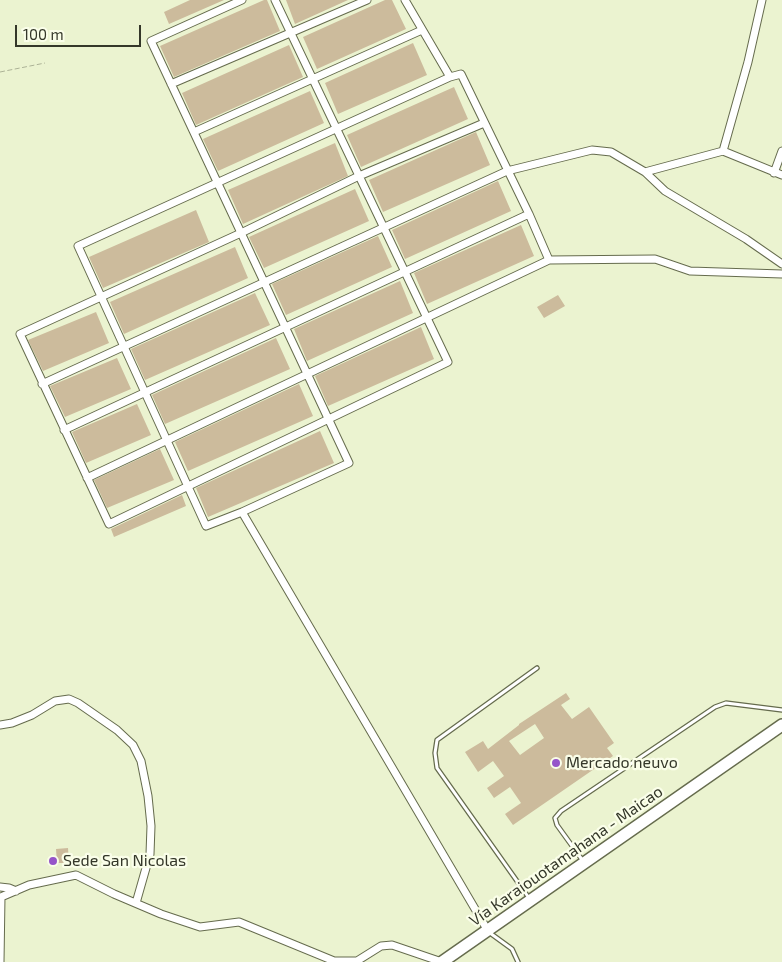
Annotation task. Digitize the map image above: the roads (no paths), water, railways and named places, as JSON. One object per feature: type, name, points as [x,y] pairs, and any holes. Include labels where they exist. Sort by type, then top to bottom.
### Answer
[{"type":"highway","name":"Vía Karaiouotamahana - Maicao","points":[[442,962],[782,725]]},
{"type":"street","points":[[242,0],[151,41],[218,183],[285,328],[349,463],[242,512],[206,526],[78,246],[218,183],[450,77],[461,74],[529,214],[549,260]]},
{"type":"street","points":[[275,0],[337,128],[359,176],[448,362],[109,524],[20,334],[241,234],[359,176],[484,123]]},
{"type":"street","points":[[171,84],[367,0]]},
{"type":"street","points":[[405,0],[450,77]]},
{"type":"street","points":[[723,151],[748,62],[762,0]]},
{"type":"street","points":[[194,132],[422,30]]},
{"type":"street","points":[[42,384],[507,171],[592,150],[611,152],[645,172],[664,191],[746,239],[782,264]]},
{"type":"street","points":[[645,172],[723,151],[782,175]]},
{"type":"street","points":[[774,173],[782,151]]},
{"type":"street","points":[[64,430],[529,214]]},
{"type":"street","points":[[87,478],[549,260],[655,259],[690,271],[782,274]]},
{"type":"street","points":[[242,512],[488,931]]},
{"type":"street","points":[[0,725],[12,723],[32,715],[55,700],[69,699],[78,702],[117,730],[132,745],[141,761],[148,796],[151,826],[150,854],[136,903]]},
{"type":"street","points":[[0,962],[1,898],[29,885],[76,875],[136,903],[200,926],[239,922],[334,961],[357,961],[380,946],[392,945],[442,962]]},
{"type":"street","points":[[0,887],[16,891]]},
{"type":"lane","points":[[531,901],[437,768],[436,753],[437,740],[537,668]]},
{"type":"lane","points":[[584,863],[557,825],[555,818],[561,811],[715,707],[726,704],[782,710]]},
{"type":"lane","points":[[488,931],[508,945],[518,962]]},
{"type":"place","name":"Mercado neuvo","points":[[556,763]]},
{"type":"place","name":"Sede San Nicolas","points":[[53,861]]}]
